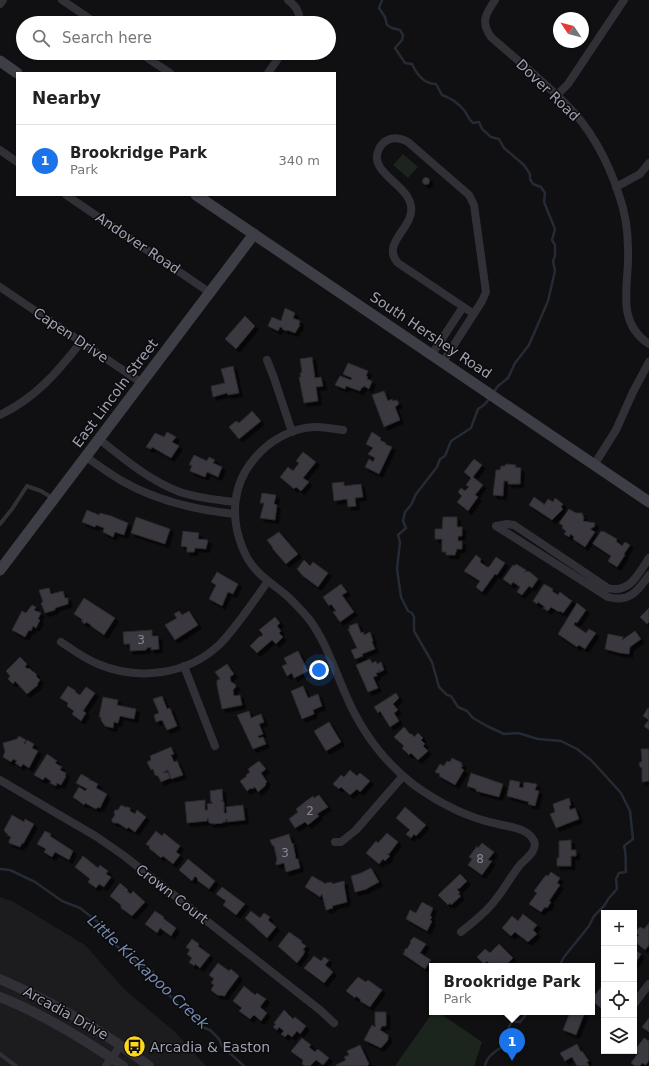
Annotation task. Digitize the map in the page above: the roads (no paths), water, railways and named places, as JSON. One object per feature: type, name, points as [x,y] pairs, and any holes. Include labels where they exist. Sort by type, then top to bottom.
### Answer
[{"type":"main road","points":[[0,61],[16,72]]},
{"type":"main road","name":"South Hershey Road","points":[[197,196],[649,502]]},
{"type":"main road","name":"East Lincoln Street","points":[[0,570],[254,234]]},
{"type":"street","points":[[0,4],[3,0]]},
{"type":"street","points":[[62,0],[86,16]]},
{"type":"street","points":[[288,0],[295,6],[299,16]]},
{"type":"street","name":"Dover Road","points":[[495,0],[485,16],[485,22],[491,37],[557,96],[579,118],[606,161],[616,187],[626,225],[628,248],[626,295],[628,318],[635,331],[649,344]]},
{"type":"street","points":[[557,96],[568,84],[624,0]]},
{"type":"street","points":[[150,60],[168,72]]},
{"type":"street","points":[[269,72],[277,60]]},
{"type":"street","points":[[443,362],[474,314],[484,297],[486,287],[473,201],[469,195],[408,142],[398,138],[388,140],[380,147],[377,162],[382,171],[407,194],[412,206],[410,219],[392,249],[394,259],[474,314]]},
{"type":"street","points":[[0,150],[16,161]]},
{"type":"street","points":[[616,187],[640,174],[649,163]]},
{"type":"street","name":"Andover Road","points":[[67,196],[209,292]]},
{"type":"street","name":"Capen Drive","points":[[0,287],[142,383]]},
{"type":"street","points":[[432,354],[464,307]]},
{"type":"street","points":[[0,415],[20,404],[37,391],[61,368],[81,342]]},
{"type":"street","points":[[266,360],[292,432]]},
{"type":"street","points":[[594,465],[616,430],[632,392],[649,362]]},
{"type":"street","points":[[343,430],[316,427],[292,432],[272,442],[255,457],[240,482],[235,502],[238,534],[243,550],[250,563],[268,582],[286,595],[301,610],[316,629],[327,649],[352,710],[364,731],[382,755],[403,776],[451,808],[483,820],[529,833],[535,846],[531,854],[520,866],[494,902],[461,932]]},
{"type":"street","points":[[99,439],[138,469],[168,487],[198,497],[235,502]]},
{"type":"street","points":[[86,457],[121,481],[141,491],[193,508],[235,514]]},
{"type":"street","points":[[649,558],[636,578],[628,586],[619,589],[608,588],[514,525],[507,524],[496,526],[608,597],[618,599],[630,596],[638,590],[649,575]]},
{"type":"street","points":[[544,557],[549,548]]},
{"type":"street","points":[[636,578],[644,583]]},
{"type":"street","points":[[592,588],[596,580]]},
{"type":"street","points":[[62,642],[97,664],[122,672],[142,674],[158,673],[184,666],[195,661],[219,645],[230,633],[268,582]]},
{"type":"street","points":[[184,666],[215,746]]},
{"type":"street","points":[[335,842],[341,842],[356,830],[403,776]]},
{"type":"street","name":"Crown Court","points":[[0,780],[97,837],[123,855],[320,1010],[334,1023]]},
{"type":"street","name":"Arcadia Drive","points":[[0,979],[52,1003],[121,1045],[149,1066]]},
{"type":"street","points":[[637,1000],[649,984]]},
{"type":"street","name":"Arcadia Drive","points":[[0,996],[75,1035],[109,1062],[123,1066]]},
{"type":"street","points":[[109,1062],[121,1045]]},
{"type":"lane","points":[[0,524],[27,486],[41,491],[54,499]]},
{"type":"lane","points":[[0,1054],[16,1066]]},
{"type":"waterway","name":"Little Kickapoo Creek","points":[[382,0],[379,8],[385,17],[387,25],[400,30],[403,35],[402,40],[395,48],[405,63],[412,64],[416,72],[424,81],[436,84],[442,95],[459,105],[473,123],[479,122],[482,129],[491,137],[499,139],[504,148],[524,165],[530,174],[530,179],[533,184],[541,187],[545,193],[544,202],[555,229],[552,240],[555,245],[555,256],[553,261],[555,271],[548,301],[529,345],[515,363],[508,378],[498,386],[493,393]]},
{"type":"waterway","name":"Little Kickapoo Creek","points":[[490,398],[478,409],[471,428],[451,441],[445,456],[440,459],[437,467],[416,494],[411,505],[405,512],[403,521],[406,528],[398,535],[400,542],[397,569],[401,597],[408,611],[412,613],[414,617],[414,631],[432,662],[439,687],[447,695],[451,696],[458,707],[467,711],[473,718],[504,734],[518,733],[538,739],[561,741],[577,749],[591,760],[621,793],[630,811],[633,839],[624,846],[626,856],[626,872],[619,873],[616,879],[617,889],[594,916],[589,926],[561,963]]},
{"type":"waterway","name":"Little Kickapoo Creek","points":[[0,869],[10,870],[35,882],[62,901],[80,908],[99,923],[107,938],[142,967],[153,972],[157,985],[180,1006],[188,1009],[193,1018],[202,1027],[210,1030],[219,1039],[222,1046],[244,1066]]},
{"type":"waterway","name":"Little Kickapoo Creek","points":[[485,1066],[490,1056],[506,1044],[509,1027],[512,1021],[520,1022],[525,1015]]},
{"type":"place","name":"Arcadia & Easton","points":[[135,1047]]},
{"type":"place","name":"Brookridge Park","points":[[512,1061]]}]
